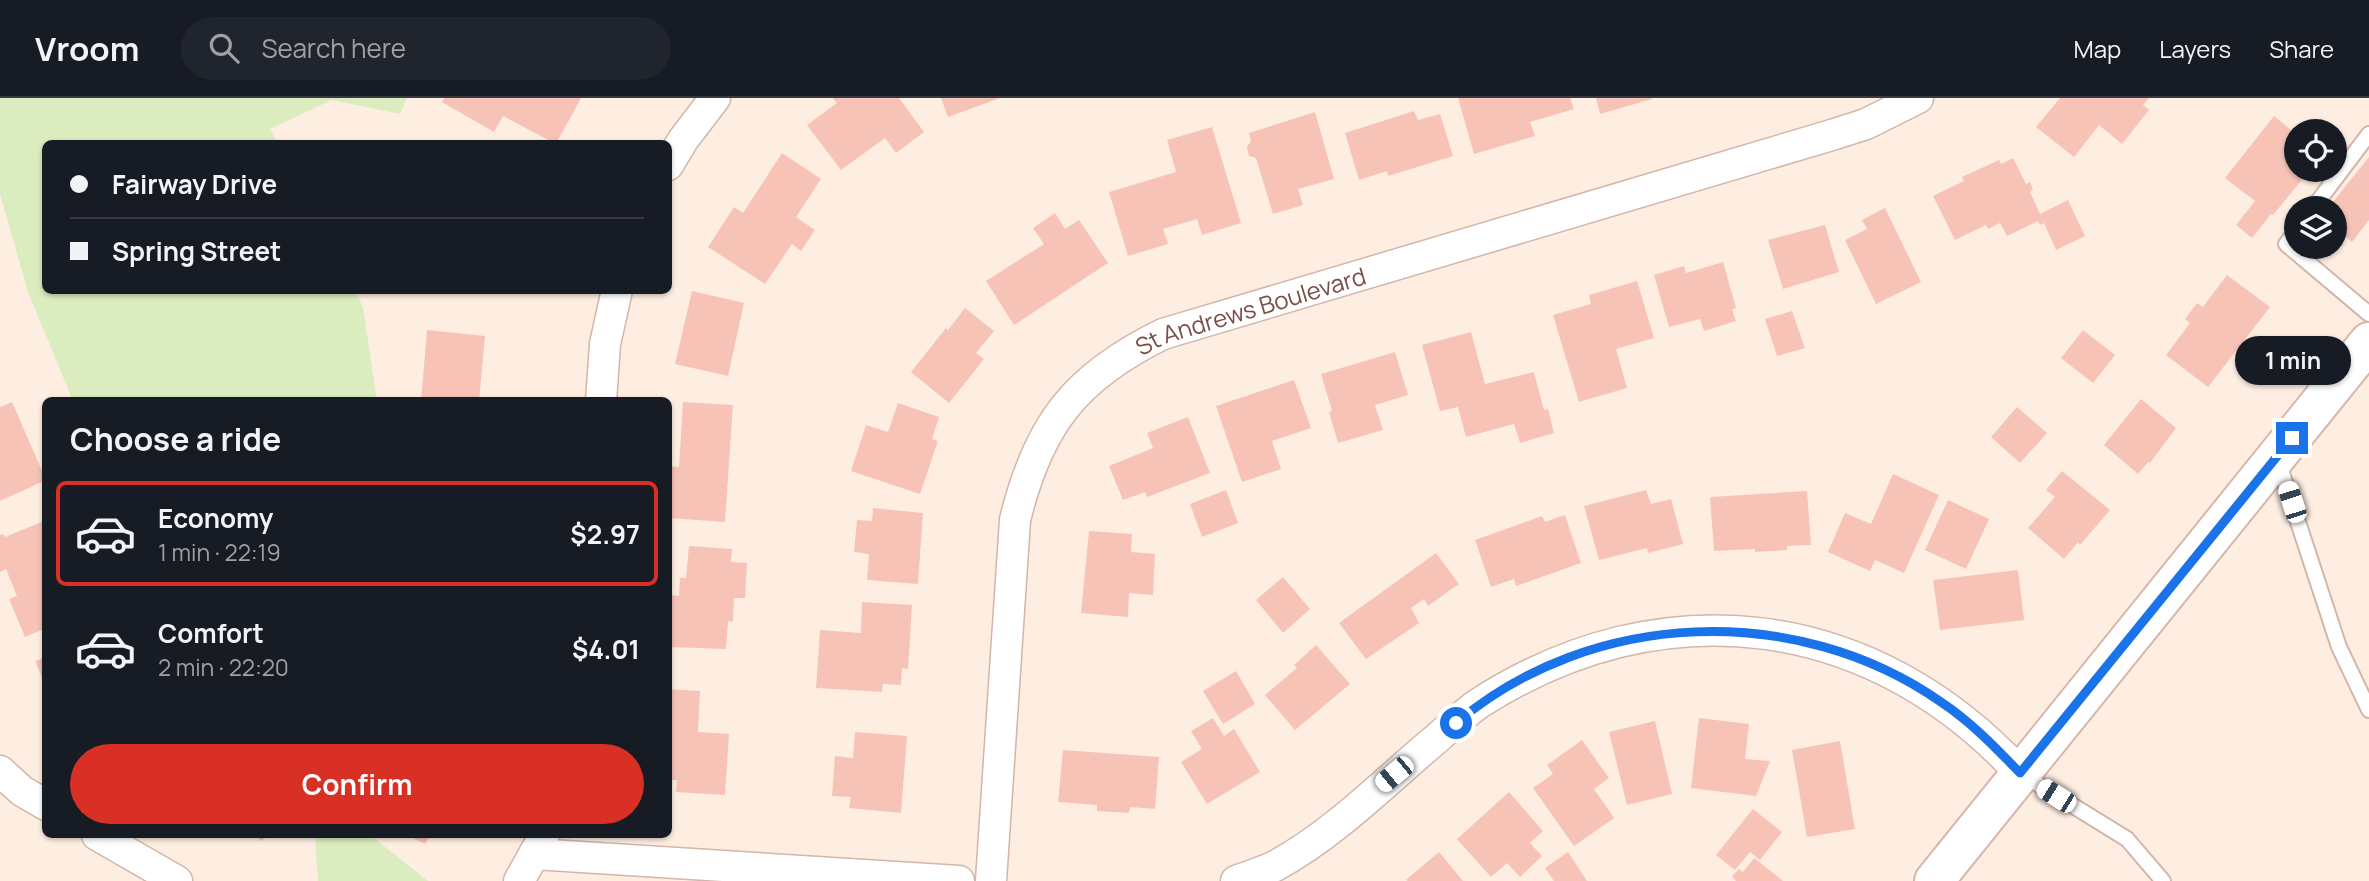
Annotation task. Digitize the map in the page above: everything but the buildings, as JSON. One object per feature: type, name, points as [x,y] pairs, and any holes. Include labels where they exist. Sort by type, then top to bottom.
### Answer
[{"type":"main road","points":[[1934,881],[2369,342]]},
{"type":"street","points":[[672,158],[715,98]]},
{"type":"street","name":"St Andrews Boulevard","points":[[991,881],[1015,520],[1024,480],[1041,442],[1064,407],[1093,377],[1126,352],[1163,334],[1835,134],[1866,124],[1918,98]]},
{"type":"street","points":[[601,397],[605,344],[616,294]]},
{"type":"street","points":[[1236,881],[1274,866],[1312,843],[1476,706],[1537,670],[1570,656],[1603,645],[1649,636],[1707,631],[1743,632],[1778,636],[1847,654],[1900,678],[1941,702],[1995,747],[2020,773]]},
{"type":"street","points":[[0,771],[22,791],[42,803]]},
{"type":"street","points":[[102,838],[177,881]]},
{"type":"street","points":[[519,881],[540,844],[959,881]]},
{"type":"lane","points":[[2322,196],[2369,134]]},
{"type":"lane","points":[[2304,259],[2369,314]]},
{"type":"lane","points":[[2277,457],[2339,647],[2369,710]]},
{"type":"lane","points":[[2020,773],[2127,839],[2163,881]]},
{"type":"green space","points":[[0,98],[407,98],[400,114],[332,100],[270,129],[276,140],[42,140],[42,294],[356,294],[363,307],[376,397],[71,397],[28,292],[0,194]]},
{"type":"green space","points":[[315,838],[374,838],[428,881],[318,881]]},
{"type":"route","points":[[1456,723],[1476,706],[1537,670],[1603,645],[1672,632],[1743,632],[1778,636],[1847,654],[1911,683],[1969,723],[2020,773],[2292,438]]}]
